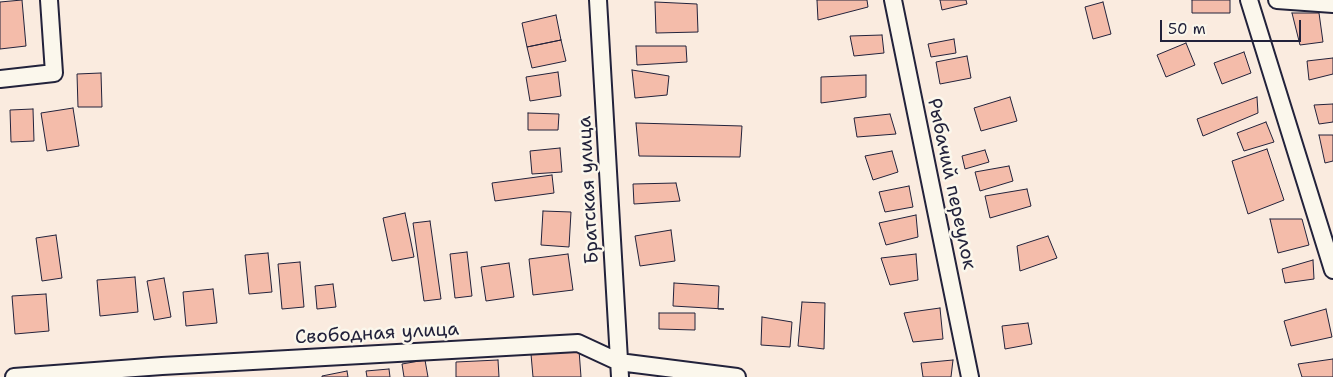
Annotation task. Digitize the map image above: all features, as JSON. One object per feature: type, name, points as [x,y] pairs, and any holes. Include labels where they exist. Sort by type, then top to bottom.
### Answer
[{"type":"street","points":[[0,79],[54,73],[49,0]]},
{"type":"street","name":"Братская улица","points":[[598,0],[620,369]]},
{"type":"street","name":"Рыбачий переулок","points":[[893,0],[970,377]]},
{"type":"street","points":[[1249,0],[1333,270]]},
{"type":"street","points":[[1277,0],[1333,4]]},
{"type":"street","name":"Свободная улица","points":[[14,377],[162,366],[578,343],[620,369],[737,377]]},
{"type":"building","points":[[22,0],[26,46],[0,49],[0,2]]},
{"type":"building","points":[[817,0],[867,0],[868,7],[818,20]]},
{"type":"building","points":[[940,0],[966,0],[967,4],[942,10]]},
{"type":"building","points":[[1192,0],[1230,0],[1230,13],[1192,13]]},
{"type":"building","points":[[655,2],[697,4],[698,32],[656,33]]},
{"type":"building","points":[[1103,2],[1111,34],[1093,39],[1085,7]]},
{"type":"building","points":[[1292,13],[1319,13],[1323,42],[1300,45]]},
{"type":"building","points":[[556,15],[561,40],[527,47],[522,23]]},
{"type":"building","points":[[882,35],[884,53],[854,56],[850,36]]},
{"type":"building","points":[[954,39],[956,53],[931,57],[928,44]]},
{"type":"building","points":[[561,40],[566,61],[532,68],[527,47]]},
{"type":"building","points":[[1186,43],[1195,65],[1166,77],[1157,55]]},
{"type":"building","points":[[636,46],[686,46],[687,62],[637,65]]},
{"type":"building","points":[[1244,52],[1251,73],[1222,84],[1214,63]]},
{"type":"building","points":[[967,56],[971,78],[940,84],[936,62]]},
{"type":"building","points":[[1333,58],[1333,74],[1309,80],[1307,61]]},
{"type":"building","points":[[632,70],[669,76],[667,95],[635,98]]},
{"type":"building","points":[[558,72],[561,96],[530,101],[526,77]]},
{"type":"building","points":[[101,73],[102,107],[78,107],[77,74]]},
{"type":"building","points":[[866,75],[866,97],[821,103],[821,77]]},
{"type":"building","points":[[1010,97],[1017,121],[981,131],[974,108]]},
{"type":"building","points":[[1257,97],[1258,113],[1203,136],[1197,119]]},
{"type":"building","points":[[1333,104],[1333,122],[1319,124],[1314,105]]},
{"type":"building","points":[[73,108],[79,146],[47,151],[41,113]]},
{"type":"building","points":[[33,109],[34,141],[11,142],[10,110]]},
{"type":"building","points":[[528,113],[559,114],[558,130],[528,130]]},
{"type":"building","points":[[890,114],[896,134],[857,137],[854,118]]},
{"type":"building","points":[[1266,122],[1274,142],[1244,151],[1237,133]]},
{"type":"building","points":[[636,123],[742,126],[740,157],[639,156]]},
{"type":"building","points":[[1319,135],[1333,135],[1333,161],[1325,163]]},
{"type":"building","points":[[560,148],[562,172],[532,174],[530,151]]},
{"type":"building","points":[[1267,149],[1284,200],[1248,214],[1232,161]]},
{"type":"building","points":[[985,150],[989,162],[965,169],[962,156]]},
{"type":"building","points":[[892,151],[898,172],[873,180],[865,156]]},
{"type":"building","points":[[1009,166],[1013,181],[980,191],[975,172]]},
{"type":"building","points":[[552,175],[554,193],[495,201],[492,183]]},
{"type":"building","points":[[676,183],[680,201],[634,204],[633,184]]},
{"type":"building","points":[[909,186],[913,207],[885,212],[879,192]]},
{"type":"building","points":[[1027,189],[1031,206],[990,218],[985,196]]},
{"type":"building","points":[[543,211],[571,212],[569,247],[541,245]]},
{"type":"building","points":[[405,213],[414,257],[392,261],[383,218]]},
{"type":"building","points":[[916,215],[918,237],[886,245],[879,223]]},
{"type":"building","points":[[1270,219],[1302,219],[1309,245],[1278,253]]},
{"type":"building","points":[[430,221],[441,299],[424,301],[413,223]]},
{"type":"building","points":[[671,230],[675,261],[640,266],[635,236]]},
{"type":"building","points":[[56,235],[62,278],[42,281],[36,238]]},
{"type":"building","points":[[1048,236],[1057,258],[1020,271],[1017,246]]},
{"type":"building","points":[[467,252],[472,296],[455,298],[450,254]]},
{"type":"building","points":[[268,253],[272,292],[249,294],[245,255]]},
{"type":"building","points":[[568,254],[573,290],[533,295],[529,259]]},
{"type":"building","points":[[916,254],[918,280],[890,285],[881,258]]},
{"type":"building","points":[[1313,260],[1314,279],[1285,283],[1282,269]]},
{"type":"building","points":[[300,262],[304,307],[282,309],[278,264]]},
{"type":"building","points":[[509,263],[514,297],[486,301],[481,267]]},
{"type":"building","points":[[135,277],[138,312],[100,316],[97,280]]},
{"type":"building","points":[[164,278],[171,317],[154,320],[147,281]]},
{"type":"building","points":[[674,283],[719,286],[718,309],[673,306]]},
{"type":"building","points":[[333,284],[336,307],[317,309],[315,286]]},
{"type":"building","points":[[213,289],[217,323],[186,326],[183,292]]},
{"type":"building","points":[[46,294],[49,331],[15,334],[12,296]]},
{"type":"building","points":[[802,302],[825,303],[824,349],[798,346]]},
{"type":"building","points":[[940,308],[943,339],[913,342],[904,313]]},
{"type":"building","points":[[1326,309],[1332,337],[1291,346],[1284,321]]},
{"type":"building","points":[[659,313],[695,313],[695,330],[659,329]]},
{"type":"building","points":[[762,317],[792,322],[790,347],[761,345]]},
{"type":"building","points":[[1028,323],[1032,344],[1005,349],[1002,326]]},
{"type":"building","points":[[579,350],[581,377],[533,377],[531,354]]},
{"type":"building","points":[[1333,359],[1333,377],[1302,377],[1298,364]]},
{"type":"building","points":[[425,360],[428,377],[404,377],[402,364]]},
{"type":"building","points":[[498,360],[499,377],[456,377],[456,362]]},
{"type":"building","points":[[953,360],[951,377],[923,377],[921,363]]},
{"type":"building","points":[[389,369],[390,377],[367,377],[366,371]]},
{"type":"building","points":[[347,371],[348,377],[322,377],[322,376]]}]
